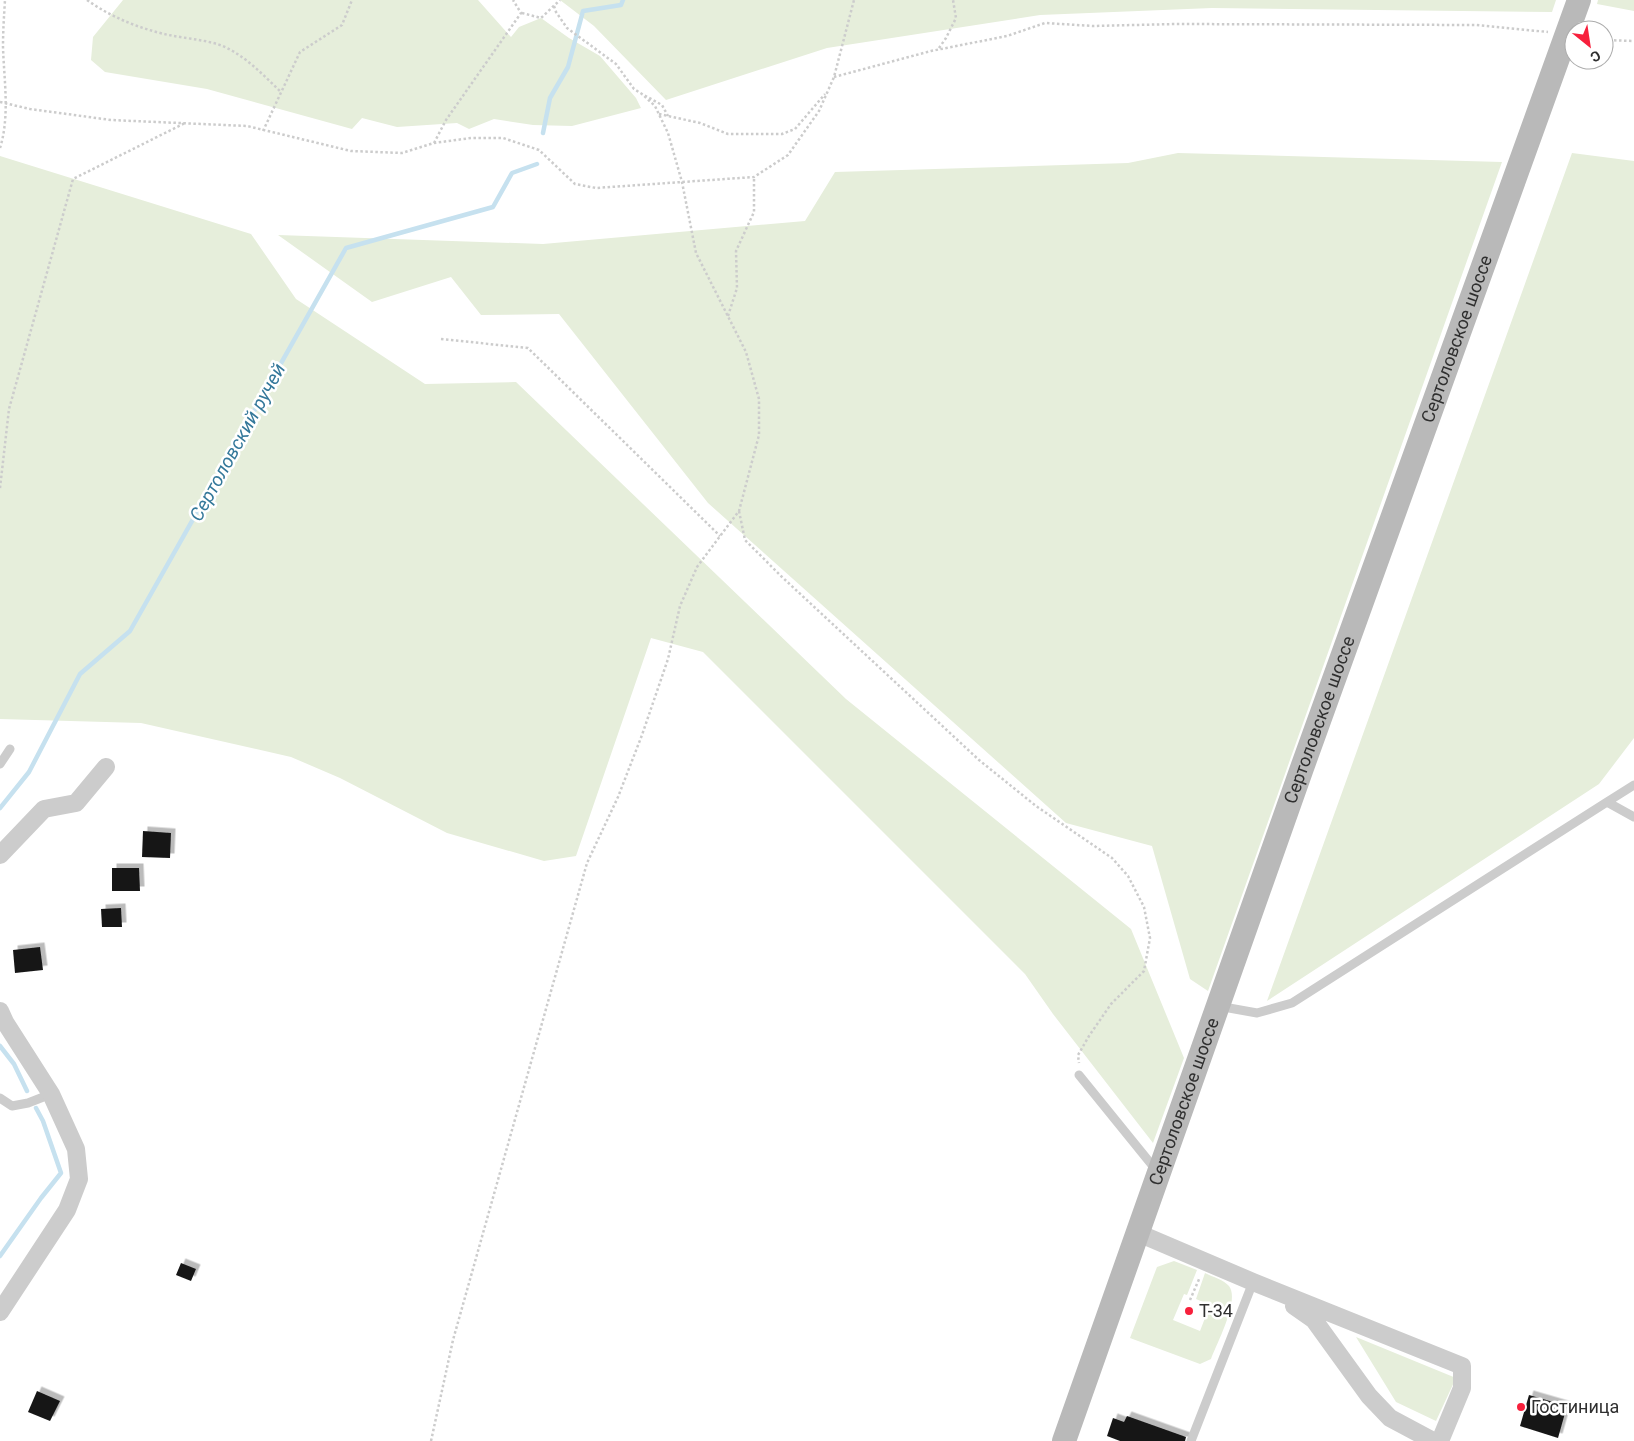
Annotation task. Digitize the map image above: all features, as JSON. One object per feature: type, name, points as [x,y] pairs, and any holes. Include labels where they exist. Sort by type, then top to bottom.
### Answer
[{"type":"main road","name":"Сертоловское шоссе","points":[[1571,20],[1579,0]]},
{"type":"main road","name":"Сертоловское шоссе","points":[[1064,1441],[1302,768],[1564,40]]},
{"type":"street","points":[[0,855],[44,809],[76,803],[106,767]]},
{"type":"street","points":[[0,1011],[51,1094],[76,1149],[79,1179],[67,1210],[0,1312]]},
{"type":"street","points":[[1138,1233],[1462,1366],[1462,1388],[1440,1441]]},
{"type":"street","points":[[1261,1285],[1314,1320],[1369,1396],[1390,1418],[1434,1441]]},
{"type":"lane","points":[[0,764],[10,749]]},
{"type":"lane","points":[[1218,1006],[1257,1013],[1292,1003],[1634,785]]},
{"type":"lane","points":[[1608,802],[1634,817]]},
{"type":"lane","points":[[1079,1075],[1159,1173]]},
{"type":"lane","points":[[0,1098],[12,1106],[28,1103],[51,1094]]},
{"type":"lane","points":[[1191,1441],[1246,1303],[1261,1285]]},
{"type":"path","points":[[0,148],[5,104],[3,45],[5,0]]},
{"type":"path","points":[[87,0],[101,10],[128,23],[164,34],[218,45],[248,62],[282,92]]},
{"type":"path","points":[[264,131],[300,52],[342,25],[352,0]]},
{"type":"path","points":[[512,0],[521,13],[541,18],[560,0]]},
{"type":"path","points":[[0,102],[111,120],[247,126],[350,151],[402,153],[434,144],[471,138],[503,138],[539,150],[575,184],[596,188],[754,177],[788,155],[819,111],[834,76],[854,0]]},
{"type":"path","points":[[938,49],[956,18],[953,0]]},
{"type":"path","points":[[554,6],[567,28],[616,64],[634,89],[662,105],[668,116]]},
{"type":"path","points":[[434,144],[446,120],[521,13]]},
{"type":"path","points":[[834,76],[938,49],[1007,36],[1046,23],[1093,26],[1176,24],[1476,25],[1564,34]]},
{"type":"path","points":[[1614,40],[1634,41]]},
{"type":"path","points":[[659,114],[700,123],[728,134],[782,134],[795,129],[828,90]]},
{"type":"path","points":[[431,1441],[453,1340],[587,863],[618,797],[642,735],[668,659],[680,606],[697,567],[739,511],[759,435],[759,399],[746,352],[696,253],[682,182],[668,134],[655,106],[642,94]]},
{"type":"path","points":[[0,488],[9,409],[74,179],[187,122]]},
{"type":"path","points":[[728,316],[737,288],[736,251],[754,212],[754,177]]},
{"type":"path","points":[[441,339],[528,348],[720,536]]},
{"type":"path","points":[[739,511],[745,540],[790,584],[978,760],[1036,806],[1112,858],[1128,876],[1144,907],[1150,938],[1144,971],[1111,1004],[1089,1036],[1078,1055],[1079,1075]]},
{"type":"path","points":[[1190,1300],[1206,1262]]},
{"type":"green space","points":[[123,0],[478,0],[511,37],[519,27],[541,18],[569,38],[600,56],[636,98],[641,108],[572,126],[533,125],[494,119],[469,129],[457,123],[397,127],[362,118],[352,129],[207,89],[105,72],[91,60],[93,37]]},
{"type":"green space","points":[[560,0],[1556,0],[1552,12],[1212,8],[1040,15],[827,48],[666,100],[594,26]]},
{"type":"green space","points":[[1598,0],[1634,0],[1634,11],[1597,4]]},
{"type":"green space","points":[[1178,153],[1502,162],[1208,991],[1190,979],[1152,846],[1066,823],[708,503],[559,314],[481,315],[451,277],[372,302],[278,235],[543,244],[805,221],[835,172],[1128,163]]},
{"type":"green space","points":[[1572,153],[1634,161],[1634,738],[1599,784],[1267,1001]]},
{"type":"green space","points":[[0,156],[251,234],[296,299],[425,384],[516,382],[846,699],[1131,929],[1184,1058],[1153,1143],[1053,1014],[1025,974],[703,652],[651,638],[576,856],[544,861],[447,833],[340,778],[291,757],[141,723],[0,719]]},
{"type":"green space","points":[[1174,1261],[1197,1270],[1187,1295],[1184,1294],[1173,1320],[1200,1331],[1210,1305],[1196,1299],[1205,1273],[1227,1284],[1232,1292],[1230,1311],[1211,1359],[1200,1364],[1130,1338],[1157,1267]]},
{"type":"green space","points":[[1356,1337],[1456,1378],[1436,1421],[1396,1402]]},
{"type":"building","points":[[143,831],[171,833],[170,858],[142,857]]},
{"type":"building","points":[[112,868],[139,868],[140,891],[112,891]]},
{"type":"building","points":[[121,908],[122,927],[102,927],[101,909]]},
{"type":"building","points":[[40,947],[43,970],[15,973],[13,950]]},
{"type":"building","points":[[181,1263],[196,1269],[191,1281],[176,1275]]},
{"type":"building","points":[[37,1391],[60,1401],[50,1421],[28,1412]]},
{"type":"building","points":[[1529,1395],[1567,1406],[1558,1438],[1520,1426]]},
{"type":"building","points":[[1127,1416],[1186,1437],[1185,1441],[1120,1441],[1107,1436],[1113,1418],[1124,1422]]},
{"type":"waterway","name":"Сертоловский ручей","points":[[543,133],[550,98],[568,67],[583,11],[621,5],[623,0]]},
{"type":"waterway","name":"Сертоловский ручей","points":[[0,808],[29,772],[80,674],[130,631],[346,248],[493,207],[512,173],[537,164]]},
{"type":"waterway","name":"Сертоловский ручей","points":[[0,1046],[14,1064],[27,1091]]},
{"type":"waterway","name":"Сертоловский ручей","points":[[0,1256],[61,1173],[43,1121],[36,1108]]},
{"type":"place","name":"Т-34","points":[[1189,1311]]},
{"type":"place","name":"Гостиница","points":[[1521,1407]]}]
